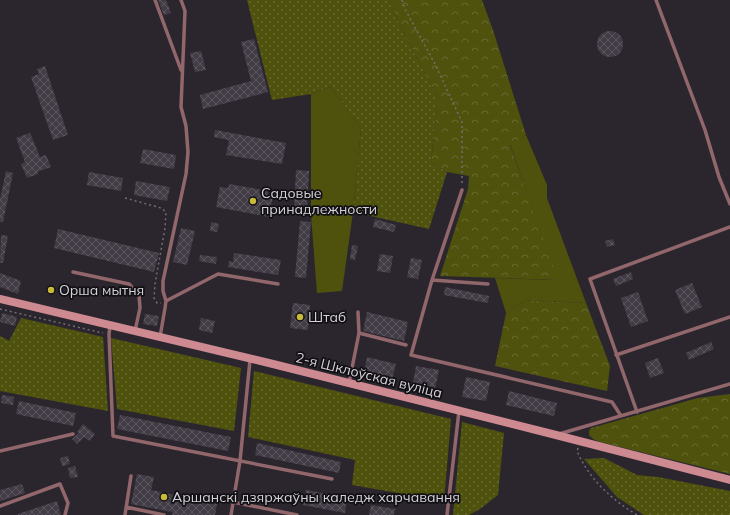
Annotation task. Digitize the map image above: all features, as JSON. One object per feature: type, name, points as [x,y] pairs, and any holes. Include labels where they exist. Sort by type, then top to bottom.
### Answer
[{"type":"street","name":"2-я Шклоўская вуліца","points":[[0,299],[110,330],[135,332],[250,359],[580,440],[730,480]]},
{"type":"lane","points":[[155,0],[182,73]]},
{"type":"lane","points":[[160,338],[166,301],[163,291],[163,281],[186,174],[188,152],[186,126],[182,108],[185,12],[181,0]]},
{"type":"lane","points":[[656,0],[705,130],[719,177],[730,204]]},
{"type":"lane","points":[[462,190],[432,280],[412,355],[612,402],[621,416]]},
{"type":"lane","points":[[636,412],[590,279],[730,227]]},
{"type":"lane","points":[[73,272],[130,284],[139,295],[140,308],[135,332]]},
{"type":"lane","points":[[166,301],[218,274],[278,284]]},
{"type":"lane","points":[[432,280],[488,284]]},
{"type":"lane","points":[[349,383],[359,333],[358,312]]},
{"type":"lane","points":[[616,355],[730,317]]},
{"type":"lane","points":[[110,330],[113,436],[332,479]]},
{"type":"lane","points":[[359,333],[406,345]]},
{"type":"lane","points":[[231,515],[240,461],[250,359]]},
{"type":"lane","points":[[556,434],[730,384]]},
{"type":"lane","points":[[447,515],[459,411]]},
{"type":"lane","points":[[0,451],[73,434]]},
{"type":"lane","points":[[125,515],[131,476]]},
{"type":"lane","points":[[0,506],[60,484],[68,503],[65,515]]},
{"type":"lane","points":[[234,502],[297,515]]},
{"type":"lane","points":[[126,507],[164,515]]},
{"type":"path","points":[[402,0],[406,11],[435,64],[462,122],[462,190]]},
{"type":"path","points":[[125,198],[162,208],[166,212],[165,228],[154,298],[157,303],[162,304],[166,301]]},
{"type":"path","points":[[0,308],[110,330]]},
{"type":"path","points":[[580,440],[577,451],[583,465],[597,483],[611,497],[637,515]]},
{"type":"green space","points":[[247,0],[389,0],[401,28],[438,98],[431,162],[447,172],[429,229],[353,212],[361,129],[331,87],[311,94],[272,100]]},
{"type":"green space","points":[[389,0],[482,0],[526,135],[510,145],[558,280],[440,276],[468,189],[469,176],[447,172],[431,162],[438,98],[401,28]]},
{"type":"green space","points":[[331,87],[361,129],[353,212],[342,291],[317,293],[311,215],[311,94]]},
{"type":"green space","points":[[526,135],[547,185],[547,198],[586,303],[525,300],[506,313],[495,278],[557,280],[510,144]]},
{"type":"green space","points":[[525,300],[586,303],[610,366],[607,391],[495,366],[506,313]]},
{"type":"green space","points":[[21,318],[103,337],[108,411],[0,391],[0,336],[9,341]]},
{"type":"green space","points":[[111,338],[241,368],[234,431],[117,409]]},
{"type":"green space","points":[[254,371],[451,419],[444,501],[352,485],[355,460],[248,437]]},
{"type":"green space","points":[[730,394],[730,474],[600,442],[593,439],[589,435],[591,428],[698,398]]},
{"type":"green space","points":[[462,422],[504,433],[498,495],[480,509],[469,515],[453,515]]},
{"type":"green space","points":[[604,458],[637,475],[658,477],[730,491],[730,515],[644,515],[617,497],[584,459]]},
{"type":"building","points":[[158,0],[166,0],[171,13],[164,15]]},
{"type":"building","points":[[610,31],[619,35],[623,44],[619,53],[610,57],[601,53],[597,44],[601,35]]},
{"type":"building","points":[[254,39],[268,92],[203,109],[200,95],[251,81],[241,42]]},
{"type":"building","points":[[201,51],[206,70],[195,72],[190,53]]},
{"type":"building","points":[[45,66],[68,135],[53,140],[31,77],[39,74],[37,69]]},
{"type":"building","points":[[215,130],[286,143],[282,164],[226,155],[229,140],[214,137]]},
{"type":"building","points":[[30,133],[40,157],[46,155],[51,167],[37,172],[38,174],[27,178],[21,164],[25,162],[16,138]]},
{"type":"building","points":[[143,149],[176,155],[174,169],[140,163]]},
{"type":"building","points":[[296,170],[309,171],[307,209],[294,209]]},
{"type":"building","points":[[6,171],[13,173],[3,222],[0,222],[0,199]]},
{"type":"building","points":[[89,172],[123,178],[121,191],[87,185]]},
{"type":"building","points":[[136,181],[170,187],[167,201],[134,195]]},
{"type":"building","points":[[229,184],[268,191],[268,195],[273,196],[269,217],[216,207],[220,187],[228,188]]},
{"type":"building","points":[[375,219],[396,225],[394,232],[373,227]]},
{"type":"building","points":[[300,221],[311,222],[306,278],[295,277]]},
{"type":"building","points":[[211,222],[219,224],[217,232],[210,231]]},
{"type":"building","points":[[181,228],[195,231],[187,265],[173,262]]},
{"type":"building","points":[[58,229],[159,253],[154,272],[54,248]]},
{"type":"building","points":[[1,235],[8,236],[3,263],[0,263]]},
{"type":"building","points":[[613,239],[615,245],[607,247],[605,241]]},
{"type":"building","points":[[352,245],[358,246],[355,260],[350,259]]},
{"type":"building","points":[[234,253],[281,260],[278,275],[228,267],[229,261],[233,262]]},
{"type":"building","points":[[380,254],[393,256],[390,273],[377,271]]},
{"type":"building","points":[[200,255],[217,257],[216,264],[199,261]]},
{"type":"building","points":[[411,258],[422,260],[418,279],[407,277]]},
{"type":"building","points":[[631,272],[633,279],[616,286],[613,279]]},
{"type":"building","points":[[0,273],[21,281],[18,294],[0,287]]},
{"type":"building","points":[[692,283],[702,307],[685,314],[675,290]]},
{"type":"building","points":[[445,287],[489,296],[488,303],[444,295]]},
{"type":"building","points":[[638,292],[648,321],[631,327],[621,298]]},
{"type":"building","name":"Штаб","points":[[293,303],[310,305],[308,330],[290,328]]},
{"type":"building","points":[[367,312],[408,322],[404,341],[363,331]]},
{"type":"building","points":[[2,313],[17,317],[15,326],[0,322]]},
{"type":"building","points":[[145,314],[159,316],[157,326],[143,324]]},
{"type":"building","points":[[201,318],[215,321],[212,333],[199,330]]},
{"type":"building","points":[[711,342],[714,349],[689,360],[686,353]]},
{"type":"building","points":[[367,357],[396,364],[392,379],[364,373]]},
{"type":"building","points":[[658,358],[664,373],[650,378],[645,363]]},
{"type":"building","points":[[416,366],[439,370],[435,388],[413,383]]},
{"type":"building","points":[[466,377],[490,382],[486,401],[462,397]]},
{"type":"building","points":[[509,391],[557,403],[554,416],[506,405]]},
{"type":"building","points":[[2,395],[14,397],[13,405],[1,403]]},
{"type":"building","points":[[19,401],[76,413],[73,426],[16,414]]},
{"type":"building","points":[[120,415],[231,437],[228,451],[117,429]]},
{"type":"building","points":[[83,424],[95,434],[90,441],[84,437],[77,444],[72,439],[79,433],[77,432]]},
{"type":"building","points":[[257,443],[341,462],[339,473],[255,455]]},
{"type":"building","points":[[68,456],[70,464],[62,466],[60,458]]},
{"type":"building","points":[[75,466],[78,477],[70,478],[68,468]]},
{"type":"building","points":[[137,474],[154,477],[151,490],[217,504],[215,515],[172,515],[172,512],[131,504]]},
{"type":"building","points":[[22,484],[25,493],[0,501],[0,490]]},
{"type":"building","points":[[306,490],[347,498],[345,513],[303,505]]},
{"type":"building","points":[[57,501],[61,515],[18,515],[18,514]]},
{"type":"building","points":[[371,505],[395,509],[394,515],[369,515]]},
{"type":"place","name":"Садовые принадлежности","points":[[253,201]]},
{"type":"place","name":"Орша мытня","points":[[51,290]]},
{"type":"place","name":"Штаб","points":[[300,317]]},
{"type":"place","name":"Аршанскі дзяржаўны каледж харчавання","points":[[164,497]]}]
